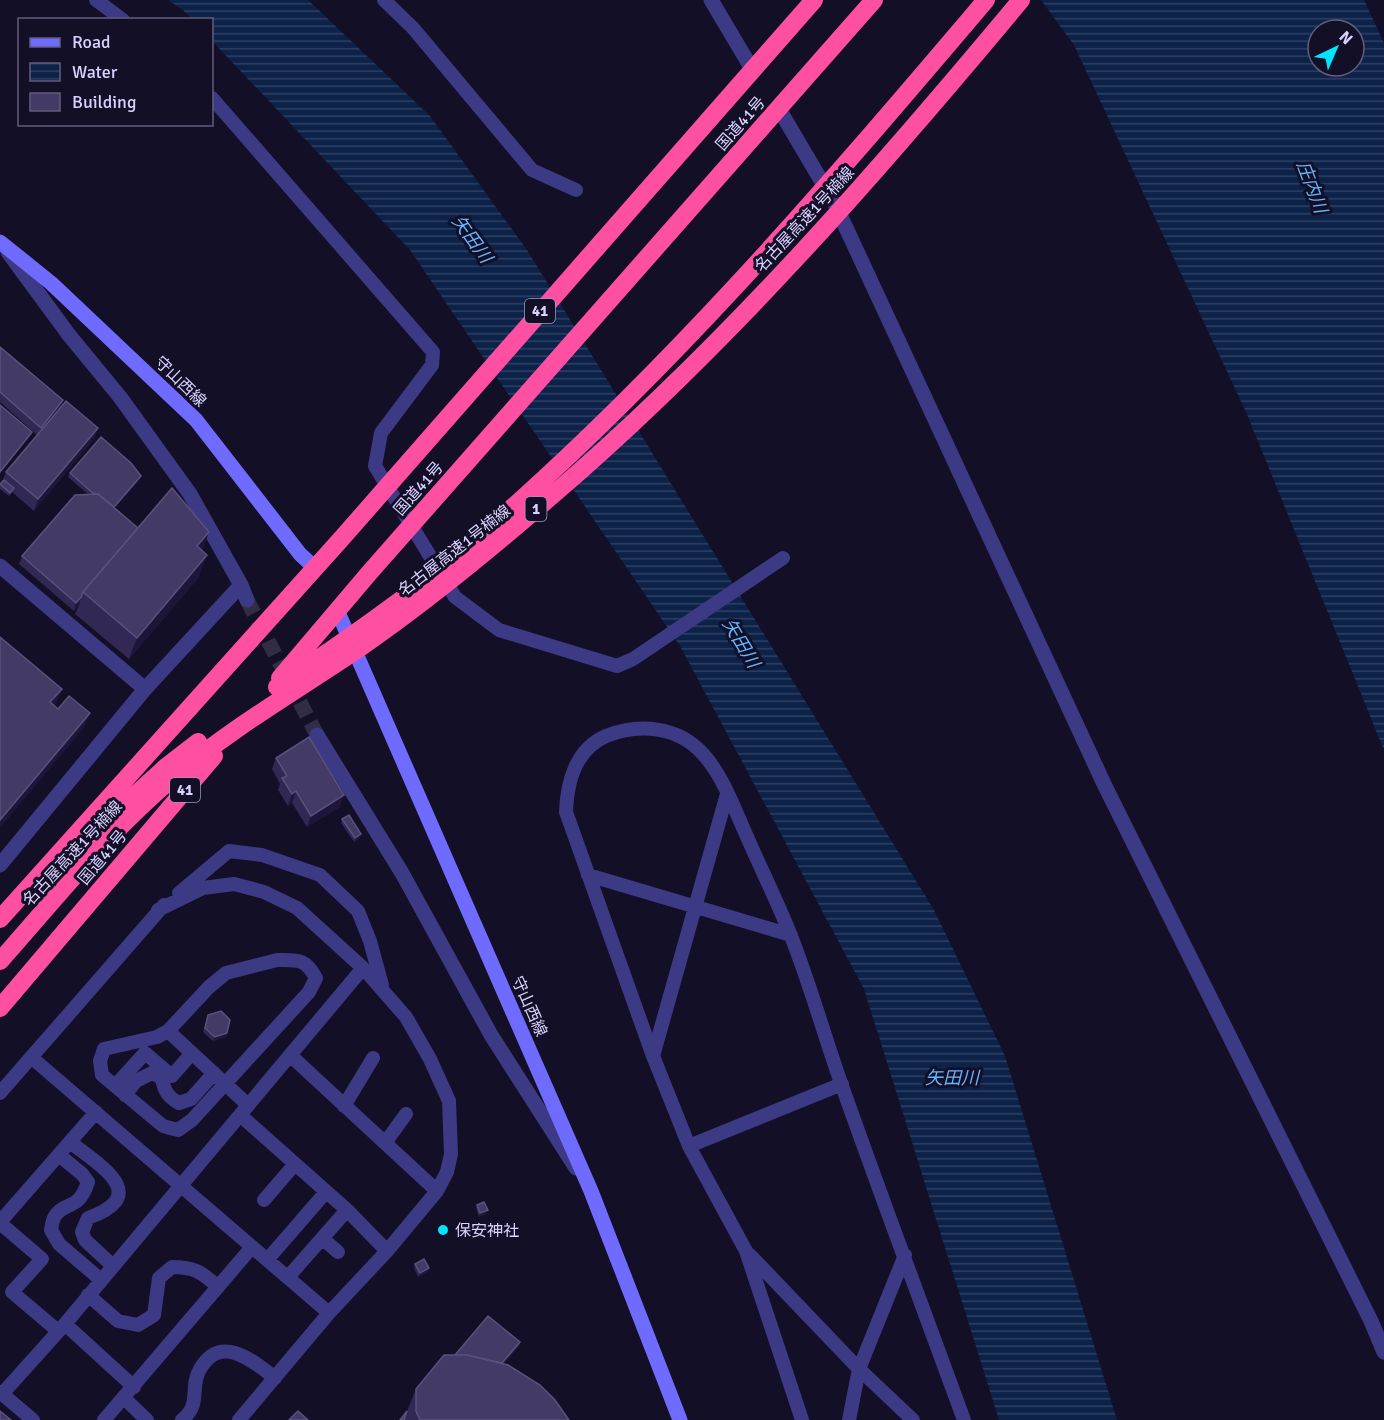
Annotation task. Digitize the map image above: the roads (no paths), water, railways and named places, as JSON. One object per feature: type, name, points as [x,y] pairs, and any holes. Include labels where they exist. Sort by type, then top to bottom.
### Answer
[{"type":"highway","name":"国道41号","points":[[0,919],[342,538],[814,0]]},
{"type":"highway","name":"国道41号","points":[[0,1008],[370,572],[874,0]]},
{"type":"highway","name":"名古屋高速1号楠線","points":[[0,943],[109,819],[167,766],[225,722],[358,633],[465,549],[614,412],[784,233],[986,0]]},
{"type":"highway","name":"名古屋高速1号楠線","points":[[0,961],[118,829],[174,777],[232,732],[364,645],[474,561],[628,429],[690,369],[806,248],[908,135],[1020,0]]},
{"type":"main road","name":"守山西線","points":[[1,242],[51,282],[196,420],[300,554],[315,568]]},
{"type":"main road","name":"守山西線","points":[[338,610],[591,1191],[680,1420]]},
{"type":"street","points":[[711,0],[752,69]]},
{"type":"street","points":[[779,109],[835,204],[1105,786],[1371,1321],[1384,1352]]},
{"type":"street","points":[[1,242],[69,335],[120,397],[190,494],[241,585],[247,600]]},
{"type":"street","points":[[0,566],[145,689]]},
{"type":"street","points":[[0,865],[145,689],[241,585]]},
{"type":"street","points":[[317,735],[402,873],[491,1035],[591,1191]]},
{"type":"lane","points":[[96,0],[120,18]]},
{"type":"lane","points":[[384,0],[413,28],[532,171],[576,190]]},
{"type":"lane","points":[[213,99],[434,352],[432,365],[381,433],[375,466],[455,597],[499,630],[616,666],[633,659],[783,558]]},
{"type":"lane","points":[[802,1420],[746,1251],[689,1146],[653,1056],[566,812],[567,790],[575,766],[586,752],[598,740],[635,728],[654,728],[688,741],[703,754],[728,794],[791,935],[842,1084],[964,1420]]},
{"type":"lane","points":[[653,1056],[694,905],[728,794]]},
{"type":"lane","points":[[0,1093],[158,910],[229,851],[262,855],[320,875],[358,911],[370,941],[383,988]]},
{"type":"lane","points":[[588,875],[791,935]]},
{"type":"lane","points":[[158,910],[203,888],[234,884],[264,892],[297,908],[363,968],[383,988],[406,1017],[430,1059],[449,1101],[451,1154],[447,1172],[437,1191],[387,1251],[329,1313],[239,1420]]},
{"type":"lane","points":[[277,960],[300,960],[310,967],[316,978],[309,992],[225,1083],[192,1120],[178,1130],[163,1126],[102,1075],[100,1061],[104,1049],[157,1037],[168,1031],[209,987],[226,973],[277,960]]},
{"type":"lane","points":[[33,1420],[1,1393],[62,1327],[363,968]]},
{"type":"lane","points":[[168,1031],[225,1083],[244,1110],[296,1164],[387,1251]]},
{"type":"lane","points":[[120,1090],[145,1053],[172,1076],[192,1053]]},
{"type":"lane","points":[[290,1055],[437,1191]]},
{"type":"lane","points":[[31,1057],[329,1313]]},
{"type":"lane","points":[[344,1106],[373,1058]]},
{"type":"lane","points":[[120,1090],[152,1073],[162,1078],[163,1089],[169,1098],[179,1103],[191,1099],[214,1073]]},
{"type":"lane","points":[[689,1146],[842,1084]]},
{"type":"lane","points":[[96,1112],[0,1222],[42,1259],[12,1292],[62,1327],[134,1387]]},
{"type":"lane","points":[[385,1143],[406,1114]]},
{"type":"lane","points":[[70,1142],[117,1180],[120,1192],[115,1202],[104,1212],[88,1218],[82,1232],[85,1240],[113,1266]]},
{"type":"lane","points":[[59,1155],[88,1182],[84,1195],[75,1204],[61,1210],[54,1217],[51,1230],[59,1244],[101,1280]]},
{"type":"lane","points":[[264,1200],[296,1164]]},
{"type":"lane","points":[[267,1260],[326,1192]]},
{"type":"lane","points":[[288,1277],[346,1210]]},
{"type":"lane","points":[[322,1238],[338,1252]]},
{"type":"lane","points":[[104,1420],[252,1247]]},
{"type":"lane","points":[[746,1251],[859,1369],[913,1420]]},
{"type":"lane","points":[[849,1420],[859,1369],[904,1255]]},
{"type":"lane","points":[[88,1296],[118,1321],[138,1324],[154,1315],[159,1278],[172,1267],[187,1267],[204,1273],[218,1287]]},
{"type":"lane","points":[[182,1420],[194,1409],[200,1370],[214,1354],[232,1351],[249,1357],[275,1378]]},
{"type":"lane","points":[[124,1398],[147,1420]]},
{"type":"water","name":"矢田川","points":[[168,0],[308,0],[430,116],[527,250],[934,910],[1005,1056],[1117,1420],[999,1420],[864,989],[680,646],[410,250],[213,42],[213,18],[191,18]]},
{"type":"water","name":"庄内川","points":[[1041,0],[1364,0],[1384,43],[1384,750],[1246,412],[1074,45]]},
{"type":"tunnel","points":[[247,600],[317,735]]},
{"type":"place","name":"保安神社","points":[[443,1230]]}]
